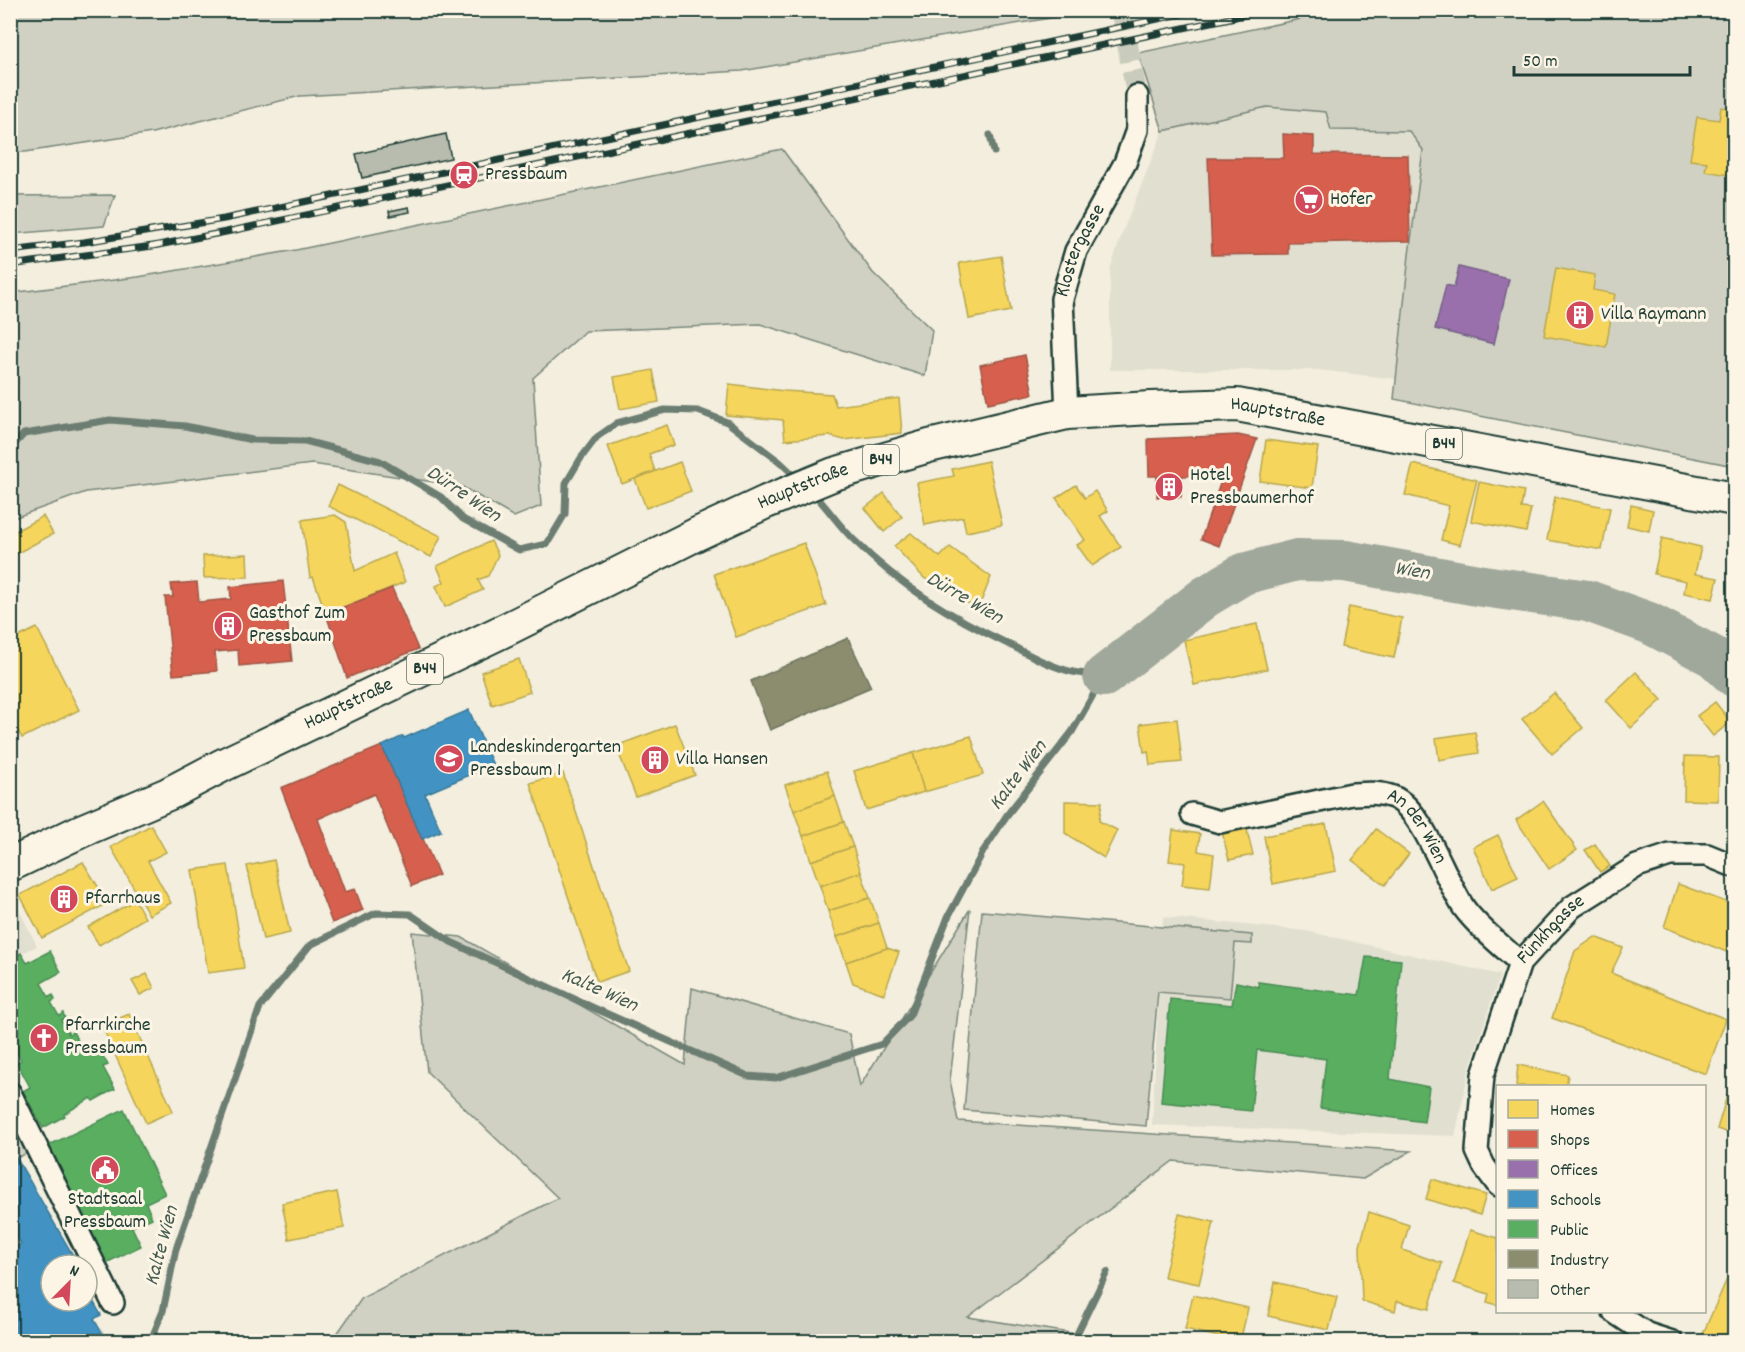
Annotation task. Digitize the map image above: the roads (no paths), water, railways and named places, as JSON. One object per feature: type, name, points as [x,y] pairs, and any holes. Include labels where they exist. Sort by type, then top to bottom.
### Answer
[{"type":"main road","name":"Hauptstraße","points":[[10,865],[81,831],[168,794],[223,765],[766,502],[834,474],[929,446],[1067,413],[1237,405],[1734,499]]},
{"type":"street","name":"Klostergasse","points":[[1067,413],[1062,299],[1076,251],[1125,163],[1137,130],[1137,96]]},
{"type":"street","name":"An der Wien","points":[[1192,814],[1220,822],[1352,794],[1374,792],[1395,798],[1415,816],[1464,908],[1476,923],[1520,963]]},
{"type":"street","name":"Fünkhgasse","points":[[1496,1184],[1477,1151],[1483,1075],[1520,963],[1572,907],[1637,866],[1670,855],[1707,855],[1734,866]]},
{"type":"street","points":[[10,1093],[113,1303]]},
{"type":"street","points":[[1617,1313],[1647,1334],[1672,1341]]},
{"type":"waterway","points":[[990,135],[994,152]]},
{"type":"waterway","name":"Dürre Wien","points":[[10,449],[24,434],[110,420],[185,426],[252,440],[305,441],[380,461],[441,497],[463,519],[519,550],[547,544],[565,514],[566,483],[597,437],[617,423],[665,410],[698,411],[727,422],[780,462],[798,479]]},
{"type":"waterway","name":"Kalte Wien","points":[[150,1342],[163,1311],[176,1249],[260,1007],[310,945],[376,913],[410,914],[451,942],[748,1076],[776,1078],[882,1044],[910,1015],[948,917],[984,850],[1007,815],[1072,732],[1104,676],[1073,672],[1049,664],[928,600],[872,558],[813,493]]},
{"type":"waterway","name":"Wien","points":[[1104,676],[1205,597],[1243,574],[1297,560],[1345,561],[1483,586],[1588,601],[1649,623],[1714,657],[1734,676]]},
{"type":"waterway","points":[[1073,1342],[1107,1272]]},
{"type":"tunnel","points":[[1121,10],[1137,96]]},
{"type":"railway","points":[[10,251],[84,242],[224,219],[1200,10]]},
{"type":"railway","points":[[10,265],[153,246],[226,232],[1268,10]]},
{"type":"place","name":"Pressbaum","points":[[464,175]]},
{"type":"place","name":"Hofer","points":[[1309,200]]},
{"type":"place","name":"Villa Raymann","points":[[1580,315]]},
{"type":"place","name":"Hotel Pressbaumerhof","points":[[1169,487]]},
{"type":"place","name":"Gasthof Zum Pressbaum","points":[[228,626]]},
{"type":"place","name":"Landeskindergarten Pressbaum 1","points":[[449,759]]},
{"type":"place","name":"Villa Hansen","points":[[655,760]]},
{"type":"place","name":"Pfarrhaus","points":[[64,899]]},
{"type":"place","name":"Pfarrkirche Pressbaum","points":[[44,1038]]},
{"type":"place","name":"Stadtsaal Pressbaum","points":[[105,1170]]}]
